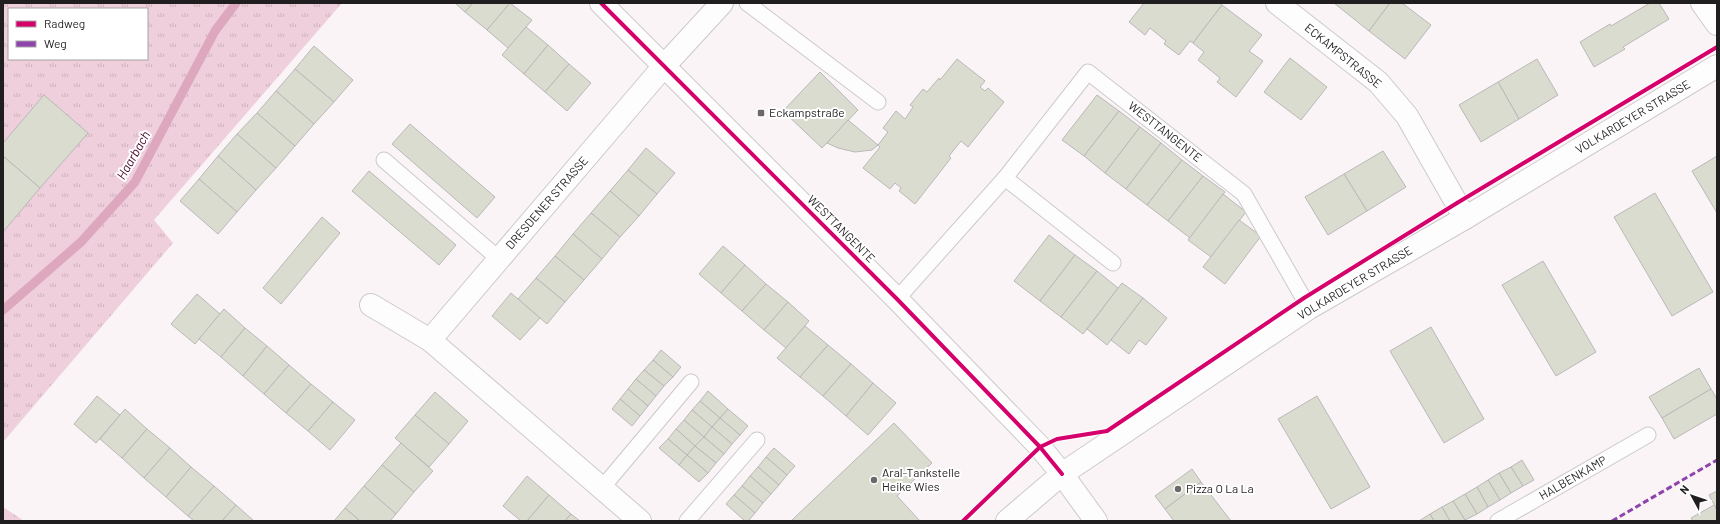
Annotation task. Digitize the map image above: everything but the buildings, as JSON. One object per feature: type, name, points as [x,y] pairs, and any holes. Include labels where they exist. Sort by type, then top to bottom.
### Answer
[{"type":"street","name":"WESTTANGENTE","points":[[601,3],[897,299],[1040,447],[1062,474],[1096,521]]},
{"type":"street","points":[[664,66],[722,3]]},
{"type":"street","name":"ECKAMPSTRASSE","points":[[1277,3],[1378,82],[1407,116],[1465,218]]},
{"type":"street","points":[[1702,3],[1717,24]]},
{"type":"street","name":"DRESDENER STRASSE","points":[[430,340],[664,66]]},
{"type":"street","name":"VOLKARDEYER STRASSE","points":[[1007,521],[1062,474],[1309,308],[1465,218],[1717,66]]},
{"type":"street","points":[[371,305],[430,340],[640,521]]},
{"type":"lane","points":[[747,3],[878,102]]},
{"type":"lane","name":"WESTTANGENTE","points":[[897,299],[1005,178],[1088,72],[1244,194],[1309,308]]},
{"type":"lane","points":[[384,160],[499,259]]},
{"type":"lane","points":[[1005,178],[1113,263]]},
{"type":"lane","points":[[602,488],[690,382]]},
{"type":"lane","name":"HALBENKAMP","points":[[1498,521],[1648,435]]},
{"type":"lane","points":[[687,521],[757,440]]},
{"type":"green space","points":[[3,3],[342,3],[154,220],[173,243],[3,442]]},
{"type":"green space","points":[[3,507],[24,521],[3,521]]},
{"type":"waterway","name":"Haarbach","points":[[3,310],[81,242],[135,182],[215,31],[236,3]]},
{"type":"marked path","points":[[1612,521],[1717,460]]},
{"type":"cycle path","points":[[601,3],[897,299],[1040,447],[1062,474]]},
{"type":"cycle path","points":[[963,521],[1040,447],[1057,439],[1107,431],[1304,298],[1457,203],[1717,47]]},
{"type":"place","name":"Eckampstraße","points":[[761,113]]},
{"type":"place","name":"Aral-Tankstelle Heike Wies","points":[[874,480]]},
{"type":"place","name":"Pizza O La La","points":[[1178,489]]}]
